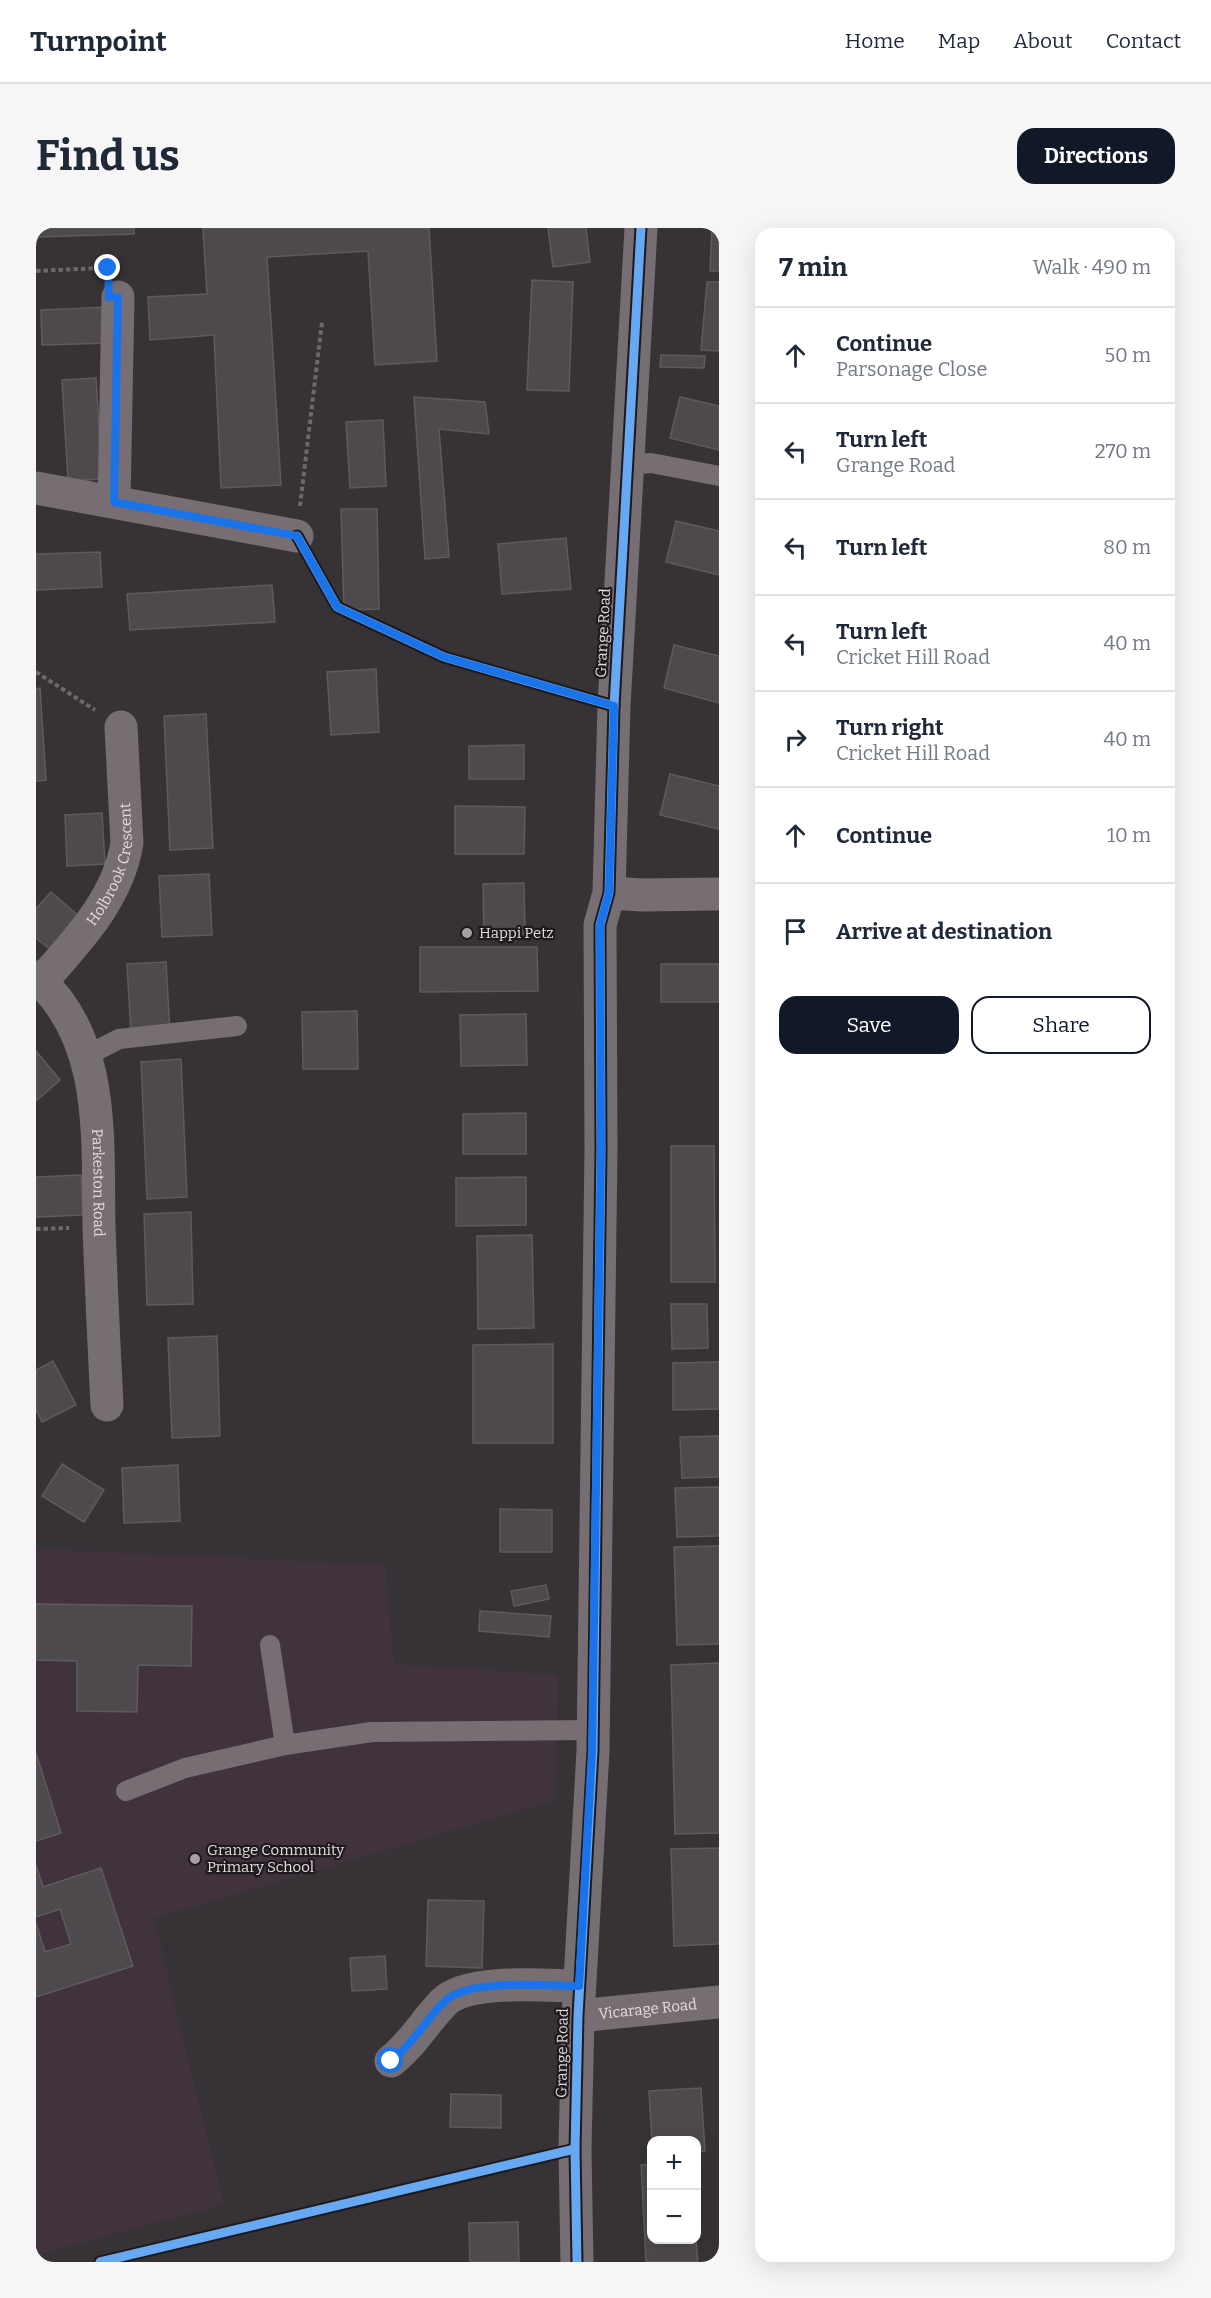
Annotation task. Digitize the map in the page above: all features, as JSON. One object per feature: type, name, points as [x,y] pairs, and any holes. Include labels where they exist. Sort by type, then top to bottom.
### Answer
[{"type":"street","name":"Grange Road","points":[[577,2262],[575,2149],[578,2001],[592,1730],[601,1150],[600,925],[609,893],[614,706],[640,228]]},
{"type":"street","points":[[114,502],[118,297]]},
{"type":"street","points":[[36,488],[297,536]]},
{"type":"street","name":"Holbrook Crescent","points":[[39,979],[101,909],[125,859],[127,843],[121,727]]},
{"type":"street","points":[[609,893],[642,896],[719,894]]},
{"type":"street","name":"Parkeston Road","points":[[39,979],[64,1011],[86,1056],[92,1080],[98,1131],[107,1404]]},
{"type":"street","name":"Vicarage Road","points":[[391,2061],[405,2050],[445,2001],[460,1993],[495,1987],[578,2001],[719,2002]]},
{"type":"lane","points":[[627,465],[651,463],[719,476]]},
{"type":"lane","points":[[86,1056],[119,1040],[237,1026]]},
{"type":"lane","points":[[270,1645],[285,1745]]},
{"type":"lane","points":[[126,1791],[185,1768],[285,1745],[372,1732],[592,1730]]},
{"type":"path","points":[[36,271],[108,268],[109,297],[118,297]]},
{"type":"path","points":[[297,536],[322,322]]},
{"type":"path","points":[[36,672],[121,727]]},
{"type":"shaded area","name":"Grange Community Primary School","points":[[36,1549],[385,1565],[394,1664],[558,1675],[556,1800],[154,1918],[224,2204],[36,2255]]},
{"type":"building","points":[[36,228],[134,228],[134,234],[36,237]]},
{"type":"building","points":[[203,228],[429,228],[437,361],[375,365],[368,251],[267,257],[281,485],[221,488],[214,335],[150,340],[148,297],[207,294]]},
{"type":"building","points":[[548,228],[586,228],[590,262],[553,267]]},
{"type":"building","points":[[712,228],[719,228],[719,271],[710,271]]},
{"type":"building","points":[[532,280],[573,282],[569,391],[527,390]]},
{"type":"building","points":[[707,282],[719,282],[719,351],[701,350]]},
{"type":"building","points":[[110,307],[111,343],[42,345],[41,310]]},
{"type":"building","points":[[661,355],[705,356],[704,368],[660,367]]},
{"type":"building","points":[[96,378],[102,479],[68,481],[62,380]]},
{"type":"building","points":[[414,397],[485,402],[489,434],[439,429],[449,557],[425,559]]},
{"type":"building","points":[[680,397],[719,406],[719,450],[670,438]]},
{"type":"building","points":[[383,420],[386,486],[350,488],[346,422]]},
{"type":"building","points":[[341,509],[377,509],[379,609],[344,610]]},
{"type":"building","points":[[676,521],[719,531],[719,575],[666,562]]},
{"type":"building","points":[[566,538],[571,589],[502,594],[498,544]]},
{"type":"building","points":[[100,552],[102,587],[36,590],[36,554]]},
{"type":"building","points":[[272,585],[275,622],[130,630],[127,594]]},
{"type":"building","points":[[674,645],[719,656],[719,703],[664,688]]},
{"type":"building","points":[[376,669],[379,732],[331,735],[327,672]]},
{"type":"building","points":[[40,688],[46,780],[36,781],[36,689]]},
{"type":"building","points":[[206,714],[213,848],[170,850],[164,716]]},
{"type":"building","points":[[524,745],[524,779],[469,779],[469,746]]},
{"type":"building","points":[[670,774],[719,786],[719,829],[660,815]]},
{"type":"building","points":[[455,806],[525,807],[524,854],[455,854]]},
{"type":"building","points":[[102,813],[105,864],[67,866],[65,815]]},
{"type":"building","points":[[209,874],[212,935],[162,937],[159,876]]},
{"type":"building","points":[[524,883],[525,934],[484,934],[483,884]]},
{"type":"building","points":[[51,892],[80,917],[52,951],[36,938],[36,909]]},
{"type":"building","points":[[420,947],[537,947],[538,991],[420,992]]},
{"type":"building","points":[[166,962],[170,1033],[131,1034],[127,964]]},
{"type":"building","points":[[661,964],[719,964],[719,1002],[661,1002]]},
{"type":"building","points":[[357,1011],[358,1069],[303,1069],[302,1012]]},
{"type":"building","points":[[526,1014],[527,1065],[461,1066],[460,1015]]},
{"type":"building","points":[[36,1051],[60,1080],[36,1101]]},
{"type":"building","points":[[181,1059],[187,1197],[147,1199],[141,1062]]},
{"type":"building","points":[[526,1113],[526,1154],[463,1154],[463,1114]]},
{"type":"building","points":[[671,1146],[714,1146],[715,1282],[671,1282]]},
{"type":"building","points":[[81,1175],[83,1215],[36,1217],[36,1177]]},
{"type":"building","points":[[526,1177],[526,1225],[456,1226],[456,1178]]},
{"type":"building","points":[[191,1212],[193,1304],[147,1305],[144,1214]]},
{"type":"building","points":[[532,1235],[534,1328],[478,1329],[477,1236]]},
{"type":"building","points":[[671,1304],[707,1304],[708,1348],[672,1349]]},
{"type":"building","points":[[217,1336],[220,1436],[172,1438],[168,1338]]},
{"type":"building","points":[[553,1344],[553,1443],[473,1443],[473,1345]]},
{"type":"building","points":[[53,1361],[76,1405],[42,1422],[36,1410],[36,1370]]},
{"type":"building","points":[[719,1362],[719,1409],[673,1410],[673,1363]]},
{"type":"building","points":[[719,1436],[719,1477],[682,1478],[680,1437]]},
{"type":"building","points":[[62,1464],[104,1490],[84,1522],[42,1496]]},
{"type":"building","points":[[178,1465],[180,1521],[124,1523],[122,1468]]},
{"type":"building","points":[[719,1487],[719,1536],[677,1537],[675,1488]]},
{"type":"building","points":[[500,1509],[552,1510],[552,1552],[500,1552]]},
{"type":"building","points":[[719,1546],[719,1644],[677,1645],[674,1547]]},
{"type":"building","points":[[546,1585],[549,1599],[514,1606],[511,1591]]},
{"type":"building","points":[[36,1604],[192,1606],[191,1666],[138,1665],[137,1712],[77,1711],[77,1661],[36,1660]]},
{"type":"building","points":[[480,1611],[551,1616],[549,1637],[479,1631]]},
{"type":"building","points":[[719,1663],[719,1833],[675,1834],[671,1665]]},
{"type":"building","points":[[36,1753],[61,1833],[36,1841]]},
{"type":"building","points":[[719,1848],[719,1944],[674,1946],[671,1849]]},
{"type":"building","points":[[36,1865],[43,1887],[101,1868],[133,1966],[36,1997],[36,1923],[45,1952],[71,1944],[60,1909],[36,1917]]},
{"type":"building","points":[[428,1900],[484,1901],[482,1968],[426,1966]]},
{"type":"building","points":[[385,1956],[387,1989],[352,1991],[350,1958]]},
{"type":"building","points":[[701,2088],[705,2151],[701,2151],[701,2136],[652,2136],[649,2091]]},
{"type":"building","points":[[451,2094],[501,2095],[501,2128],[450,2127]]},
{"type":"building","points":[[647,2164],[647,2244],[696,2244],[698,2262],[646,2262],[641,2165]]},
{"type":"building","points":[[518,2222],[519,2262],[470,2262],[469,2223]]},
{"type":"cycle path","points":[[577,2262],[575,2149],[578,2016],[593,1751],[601,1150],[600,925],[609,893],[614,706],[641,228]]},
{"type":"cycle path","points":[[297,536],[337,607],[444,657],[614,706]]},
{"type":"cycle path","points":[[100,2262],[575,2149]]},
{"type":"place","name":"Happi Petz","points":[[467,933]]},
{"type":"place","name":"Grange Community Primary School","points":[[195,1859]]},
{"type":"route","points":[[108,268],[109,297],[118,297],[114,502],[297,536],[337,607],[444,657],[614,706],[609,893],[600,925],[601,1150],[592,1751],[579,1986],[495,1987],[460,1993],[445,2001],[405,2050],[391,2061]]}]
